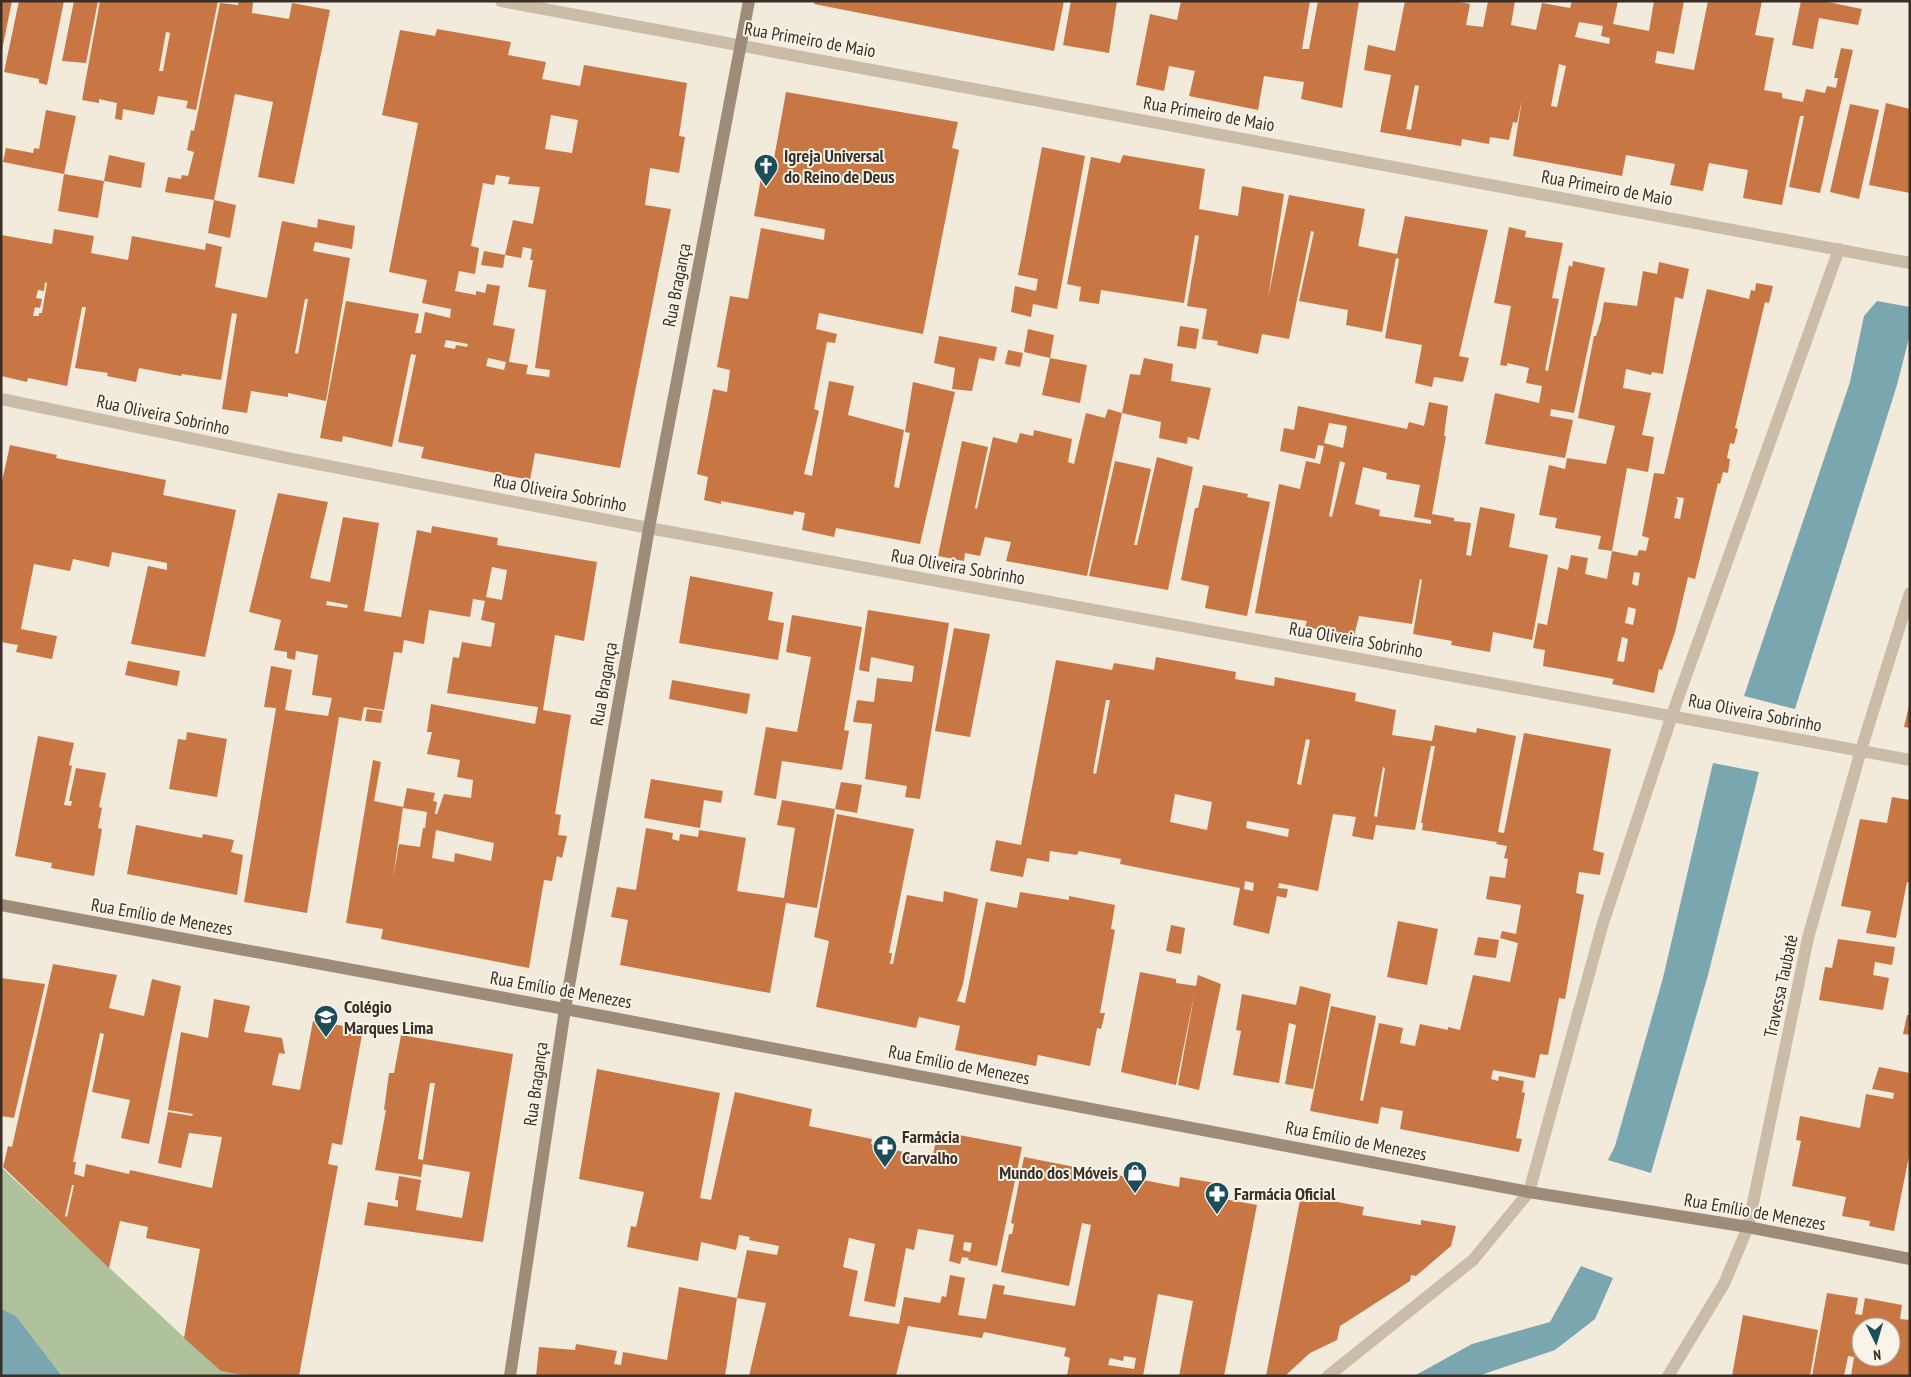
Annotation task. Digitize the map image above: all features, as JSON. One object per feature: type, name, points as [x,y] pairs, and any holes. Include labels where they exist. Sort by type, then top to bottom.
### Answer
[{"type":"street","name":"Rua Primeiro de Maio","points":[[500,1],[1839,249],[1910,264]]},
{"type":"street","name":"Rua Bragança","points":[[510,1376],[564,1009],[649,528],[749,1]]},
{"type":"street","points":[[1328,1376],[1473,1260],[1528,1192],[1603,923],[1672,715],[1839,249]]},
{"type":"street","name":"Rua Oliveira Sobrinho","points":[[1,399],[278,456],[649,528],[1910,760]]},
{"type":"street","name":"Travessa Taubaté","points":[[1668,1376],[1724,1284],[1748,1226],[1808,938],[1860,750],[1910,593]]},
{"type":"street","name":"Rua Emílio de Menezes","points":[[1,905],[564,1009],[1528,1192],[1748,1226],[1910,1258]]},
{"type":"green space","points":[[1,1167],[187,1340],[249,1376],[62,1376],[16,1316],[1,1311]]},
{"type":"water","points":[[1877,301],[1910,307],[1910,334],[1897,385],[1795,709],[1744,696],[1850,382],[1864,316]]},
{"type":"water","points":[[1713,763],[1759,772],[1708,975],[1651,1173],[1608,1160],[1615,1146],[1663,978]]},
{"type":"water","points":[[1581,1266],[1613,1278],[1595,1319],[1555,1350],[1478,1376],[1414,1376],[1472,1344],[1550,1322]]},
{"type":"water","points":[[1,1309],[16,1316],[62,1376],[1,1376]]},
{"type":"building","points":[[1,1],[12,1],[2,50],[1,50]]},
{"type":"building","points":[[19,1],[64,1],[47,85],[39,83],[39,79],[4,72]]},
{"type":"building","points":[[74,1],[98,1],[86,63],[62,61]]},
{"type":"building","points":[[100,1],[218,1],[196,110],[186,108],[188,101],[158,96],[154,115],[123,109],[122,120],[115,119],[117,103],[99,99],[99,103],[82,100]],"holes":[[[166,32],[170,33],[163,71],[159,71]]]},
{"type":"building","points":[[239,1],[253,2],[252,13],[289,19],[292,3],[330,10],[294,184],[258,177],[273,102],[235,94],[214,200],[165,192],[168,177],[181,179],[182,175],[188,176],[194,152],[187,150],[191,130],[194,131],[220,3],[238,5]]},
{"type":"building","points":[[815,1],[1064,1],[1054,51],[814,4]]},
{"type":"building","points":[[1071,1],[1117,1],[1109,53],[1063,45]]},
{"type":"building","points":[[1181,1],[1310,1],[1302,49],[1309,49],[1318,1],[1359,1],[1342,108],[1301,99],[1304,82],[1264,76],[1258,110],[1189,96],[1195,71],[1169,66],[1164,91],[1136,85],[1150,14],[1177,20]]},
{"type":"building","points":[[1405,1],[1455,1],[1470,4],[1466,25],[1483,27],[1488,1],[1515,1],[1511,25],[1536,30],[1542,3],[1570,8],[1572,1],[1618,1],[1613,24],[1649,31],[1654,1],[1684,1],[1674,54],[1657,51],[1655,63],[1694,70],[1708,1],[1762,1],[1755,35],[1774,38],[1764,90],[1782,93],[1782,98],[1803,102],[1806,89],[1825,93],[1827,86],[1836,88],[1838,78],[1834,78],[1841,48],[1853,50],[1820,193],[1789,187],[1804,116],[1800,116],[1782,205],[1743,198],[1748,170],[1709,163],[1703,191],[1670,185],[1675,164],[1626,155],[1622,176],[1513,156],[1522,100],[1517,123],[1513,122],[1509,140],[1490,137],[1489,144],[1462,139],[1461,146],[1380,132],[1391,75],[1364,70],[1368,45],[1395,51]],"holes":[[[1579,22],[1603,26],[1601,36],[1610,38],[1609,44],[1575,37]],[[1559,64],[1566,66],[1557,107],[1551,106]],[[1415,85],[1419,86],[1411,130],[1406,129]]]},
{"type":"building","points":[[1801,1],[1823,1],[1862,9],[1858,25],[1819,18],[1813,49],[1792,45]]},
{"type":"building","points":[[437,29],[511,42],[508,55],[546,62],[542,79],[580,86],[584,65],[687,83],[679,136],[685,137],[679,173],[650,168],[645,205],[671,209],[620,468],[535,453],[530,480],[421,458],[424,447],[398,442],[416,355],[411,354],[392,447],[343,436],[342,442],[320,438],[346,301],[419,314],[415,333],[421,333],[425,312],[450,318],[451,309],[422,303],[427,280],[389,272],[418,123],[382,115],[400,30],[435,36]],"holes":[[[551,115],[578,120],[572,153],[545,149]],[[496,175],[510,177],[508,184],[540,187],[533,224],[513,220],[505,255],[521,258],[523,247],[532,249],[530,260],[533,260],[528,287],[546,290],[535,368],[550,370],[549,377],[526,374],[528,365],[509,362],[515,329],[493,325],[500,286],[487,284],[485,293],[476,291],[476,295],[455,291],[459,271],[475,274],[479,248],[471,246],[483,183],[494,185]],[[446,340],[468,344],[467,347],[456,345],[455,349],[444,347]],[[488,358],[506,362],[504,370],[486,366]]]},
{"type":"building","points":[[786,92],[958,122],[952,148],[959,150],[923,334],[819,313],[816,329],[837,334],[835,343],[827,342],[814,409],[819,411],[804,474],[812,476],[829,381],[854,386],[848,415],[904,430],[894,487],[899,488],[910,433],[905,432],[913,382],[955,392],[920,544],[836,528],[834,537],[802,530],[805,513],[794,511],[793,515],[721,501],[721,504],[704,500],[708,477],[697,474],[713,389],[727,392],[730,370],[717,367],[730,296],[748,299],[761,228],[824,240],[825,229],[754,216],[762,173],[771,175]]},
{"type":"building","points":[[1886,103],[1910,109],[1910,193],[1869,185]]},
{"type":"building","points":[[1850,104],[1879,110],[1859,199],[1830,192]]},
{"type":"building","points":[[46,110],[76,116],[64,174],[3,162],[6,148],[33,153],[34,148],[39,149]]},
{"type":"building","points":[[1042,147],[1085,156],[1057,309],[1033,304],[1031,317],[1011,312],[1015,286],[1036,291],[1038,279],[1018,275]]},
{"type":"building","points":[[109,155],[145,163],[141,188],[104,181]]},
{"type":"building","points":[[1123,155],[1205,169],[1199,209],[1238,216],[1242,186],[1284,194],[1268,298],[1289,195],[1365,209],[1358,246],[1397,254],[1405,216],[1488,230],[1459,356],[1469,358],[1463,382],[1434,377],[1432,387],[1415,383],[1422,345],[1385,338],[1399,259],[1396,258],[1382,332],[1346,325],[1348,310],[1299,301],[1314,232],[1311,231],[1289,339],[1262,334],[1258,354],[1217,345],[1218,341],[1202,339],[1207,309],[1187,306],[1199,236],[1195,235],[1184,303],[1101,290],[1099,304],[1079,301],[1081,287],[1067,284],[1091,157],[1120,163]]},
{"type":"building","points":[[64,174],[104,181],[98,218],[58,211]]},
{"type":"building","points":[[214,200],[236,205],[230,238],[208,233]]},
{"type":"building","points":[[318,219],[355,226],[352,249],[315,242],[313,251],[350,258],[326,401],[288,393],[288,397],[251,391],[247,413],[222,409],[237,314],[232,313],[221,380],[182,374],[181,376],[139,368],[136,382],[107,376],[108,373],[75,368],[86,307],[82,307],[67,386],[28,378],[27,382],[1,376],[1,235],[52,244],[54,229],[94,236],[91,253],[128,260],[132,236],[205,250],[206,243],[222,247],[215,287],[267,298],[282,221],[317,228]],"holes":[[[45,282],[47,283],[42,313],[39,313],[39,316],[33,316],[35,307],[40,308],[42,299],[36,298],[38,290],[44,291]],[[305,299],[308,299],[298,354],[295,353]]]},
{"type":"building","points":[[1509,227],[1526,231],[1525,237],[1563,243],[1552,298],[1559,299],[1545,370],[1548,371],[1569,265],[1572,267],[1573,261],[1605,268],[1574,413],[1551,409],[1550,416],[1573,420],[1565,458],[1485,444],[1495,393],[1539,403],[1542,386],[1526,383],[1529,368],[1507,363],[1507,366],[1500,365],[1511,306],[1494,303]]},
{"type":"building","points":[[484,251],[505,255],[503,268],[481,265]]},
{"type":"building","points":[[1659,262],[1689,269],[1683,299],[1675,297],[1663,374],[1652,372],[1651,375],[1626,369],[1623,388],[1651,393],[1642,435],[1654,437],[1648,472],[1627,468],[1612,551],[1598,549],[1601,536],[1555,528],[1557,518],[1539,515],[1549,465],[1565,469],[1567,458],[1606,464],[1615,426],[1578,418],[1594,336],[1596,336],[1601,320],[1604,302],[1637,306],[1643,271],[1657,274]]},
{"type":"building","points":[[1756,283],[1773,286],[1769,303],[1765,302],[1735,428],[1738,429],[1734,444],[1730,443],[1727,458],[1730,459],[1728,473],[1723,472],[1720,484],[1718,483],[1695,579],[1688,577],[1675,632],[1662,670],[1659,669],[1654,693],[1612,684],[1614,679],[1543,666],[1545,650],[1533,648],[1538,623],[1547,625],[1558,567],[1568,570],[1571,555],[1588,558],[1585,574],[1607,579],[1612,551],[1637,556],[1639,550],[1646,551],[1649,538],[1642,536],[1654,473],[1664,474],[1707,289],[1749,299],[1751,290],[1755,291]],"holes":[[[1676,497],[1684,498],[1680,519],[1674,518],[1678,500]],[[1634,572],[1640,573],[1638,586],[1632,584]],[[1628,607],[1636,609],[1633,625],[1625,623]],[[1622,637],[1628,639],[1624,662],[1617,661]]]},
{"type":"building","points":[[1180,326],[1199,329],[1196,349],[1177,346]]},
{"type":"building","points":[[1028,329],[1054,335],[1050,358],[1024,352]]},
{"type":"building","points":[[939,336],[997,347],[994,361],[979,358],[972,391],[952,389],[955,368],[934,363]]},
{"type":"building","points":[[1008,350],[1023,353],[1020,367],[1005,364]]},
{"type":"building","points":[[1050,358],[1087,365],[1080,403],[1042,395]]},
{"type":"building","points":[[1144,358],[1173,364],[1171,381],[1211,388],[1199,440],[1188,437],[1187,444],[1159,438],[1161,422],[1122,413],[1130,374],[1140,375]]},
{"type":"building","points":[[1429,402],[1448,406],[1444,436],[1446,436],[1432,514],[1454,518],[1454,521],[1471,523],[1466,555],[1471,556],[1480,507],[1515,514],[1509,547],[1548,555],[1532,640],[1493,632],[1490,652],[1451,645],[1452,641],[1413,634],[1422,580],[1420,579],[1412,624],[1359,616],[1354,636],[1305,627],[1307,621],[1255,613],[1279,484],[1300,489],[1306,461],[1320,464],[1324,446],[1318,445],[1315,459],[1280,451],[1284,428],[1294,430],[1298,406],[1407,429],[1409,422],[1424,426]],"holes":[[[1329,423],[1347,426],[1343,448],[1324,443]],[[1340,461],[1345,463],[1332,517],[1329,516]],[[1363,467],[1387,473],[1386,479],[1420,485],[1414,517],[1431,520],[1431,524],[1379,516],[1380,510],[1355,504]]]},
{"type":"building","points":[[1108,409],[1122,413],[1087,576],[1006,561],[1011,542],[985,537],[980,556],[965,553],[964,561],[938,556],[962,441],[988,447],[975,508],[977,509],[993,437],[1017,443],[1020,433],[1033,436],[1034,430],[1072,439],[1068,462],[1074,464],[1086,413],[1105,418]]},
{"type":"building","points":[[10,445],[57,455],[56,458],[166,480],[163,495],[236,510],[205,657],[131,644],[148,566],[167,570],[167,563],[112,552],[109,567],[73,559],[70,571],[34,564],[21,629],[57,636],[52,659],[16,652],[18,645],[1,642],[1,486]]},
{"type":"building","points":[[1157,457],[1193,467],[1168,590],[1089,576],[1115,461],[1151,469],[1134,545],[1137,545]]},
{"type":"building","points":[[1203,485],[1248,494],[1247,497],[1270,502],[1247,616],[1205,608],[1209,586],[1181,580],[1195,508],[1198,508]]},
{"type":"building","points":[[278,493],[328,502],[310,578],[330,582],[343,517],[379,523],[364,611],[401,617],[417,530],[431,533],[432,526],[498,538],[497,545],[597,562],[584,641],[555,635],[543,710],[571,715],[555,814],[561,815],[558,835],[567,836],[562,858],[557,856],[552,881],[544,880],[529,968],[381,939],[383,929],[346,923],[373,760],[381,762],[374,801],[403,807],[393,878],[399,844],[420,847],[423,828],[425,828],[427,812],[403,808],[407,788],[435,793],[433,801],[437,802],[435,814],[437,814],[444,794],[471,798],[473,780],[457,777],[460,760],[427,754],[432,732],[427,732],[431,704],[535,724],[538,707],[447,693],[453,657],[459,658],[462,642],[491,647],[495,623],[481,620],[485,601],[473,599],[470,617],[429,610],[424,644],[404,640],[402,653],[394,652],[384,710],[364,707],[361,721],[339,717],[307,913],[244,902],[276,708],[264,707],[271,666],[292,670],[285,710],[328,716],[332,698],[312,695],[318,655],[296,651],[295,660],[287,658],[287,652],[274,650],[281,620],[249,612]],"holes":[[[492,567],[507,570],[502,600],[486,597]],[[327,601],[348,605],[347,608],[326,605]],[[436,830],[494,843],[491,861],[455,853],[454,862],[432,858]]]},
{"type":"building","points":[[690,576],[773,592],[768,620],[784,623],[778,660],[679,643]]},
{"type":"building","points":[[868,610],[949,623],[920,799],[905,797],[907,786],[865,779],[872,724],[853,722],[857,700],[874,702],[877,678],[912,682],[914,666],[871,657],[869,672],[859,670]]},
{"type":"building","points":[[792,615],[862,627],[844,730],[849,731],[842,770],[782,761],[776,799],[754,795],[766,727],[797,732],[811,657],[786,652]]},
{"type":"building","points":[[954,628],[990,634],[970,737],[935,731]]},
{"type":"building","points":[[1156,657],[1236,672],[1235,679],[1274,686],[1275,677],[1356,693],[1355,701],[1396,710],[1392,735],[1432,741],[1435,725],[1476,733],[1477,728],[1516,736],[1498,832],[1504,833],[1524,733],[1611,749],[1593,850],[1604,853],[1600,875],[1579,872],[1576,893],[1584,895],[1565,999],[1559,998],[1548,1055],[1540,1054],[1535,1078],[1493,1070],[1491,1079],[1498,1081],[1499,1076],[1524,1081],[1522,1092],[1525,1093],[1516,1138],[1522,1139],[1519,1152],[1400,1129],[1403,1111],[1381,1107],[1378,1124],[1310,1111],[1331,1006],[1376,1016],[1360,1100],[1363,1101],[1379,1023],[1403,1028],[1400,1043],[1415,1046],[1420,1024],[1448,1030],[1448,1027],[1460,1030],[1473,975],[1510,982],[1518,943],[1500,938],[1502,931],[1516,934],[1521,905],[1486,899],[1490,876],[1505,878],[1508,859],[1504,858],[1507,846],[1496,844],[1497,842],[1422,830],[1423,823],[1421,823],[1435,746],[1431,746],[1415,830],[1376,825],[1373,840],[1352,836],[1356,817],[1333,814],[1318,891],[1279,883],[1278,888],[1288,889],[1286,898],[1277,896],[1269,934],[1233,925],[1240,888],[1120,864],[1121,859],[1079,851],[1077,855],[1050,851],[1049,862],[1027,858],[1023,877],[990,871],[996,840],[1021,845],[1056,660],[1112,670],[1114,663],[1154,670]],"holes":[[[1106,700],[1110,700],[1096,774],[1093,773]],[[1306,739],[1310,740],[1301,785],[1297,784]],[[1383,767],[1385,768],[1377,817],[1374,816]],[[1175,794],[1212,802],[1207,830],[1170,822]],[[1247,821],[1289,829],[1288,837],[1246,828]],[[1245,881],[1254,883],[1253,891],[1244,889]]]},
{"type":"building","points":[[128,661],[180,671],[177,686],[125,675]]},
{"type":"building","points":[[672,680],[750,694],[747,714],[669,699]]},
{"type":"building","points":[[1910,706],[1910,728],[1904,727]]},
{"type":"building","points":[[367,709],[383,711],[381,723],[365,721]]},
{"type":"building","points":[[187,732],[227,739],[217,797],[169,789],[178,739],[186,740]]},
{"type":"building","points":[[38,736],[74,743],[69,765],[72,766],[64,805],[71,806],[72,801],[69,801],[76,768],[106,773],[99,807],[102,808],[98,828],[102,829],[94,876],[51,868],[52,863],[15,856]]},
{"type":"building","points":[[651,779],[723,791],[721,803],[704,800],[700,828],[644,818]]},
{"type":"building","points":[[841,782],[862,785],[857,813],[835,809]]},
{"type":"building","points":[[1892,797],[1910,800],[1910,883],[1907,882],[1896,938],[1866,933],[1871,911],[1841,906],[1860,819],[1887,823]]},
{"type":"building","points":[[782,800],[835,809],[817,908],[786,903],[770,993],[620,965],[628,920],[611,917],[617,887],[636,890],[646,828],[673,833],[672,839],[679,841],[680,834],[698,837],[699,830],[746,838],[737,891],[784,898],[795,828],[777,825]]},
{"type":"building","points":[[837,814],[914,829],[889,953],[892,953],[890,964],[893,964],[907,895],[943,902],[944,891],[978,899],[963,984],[957,1001],[965,1003],[986,902],[1017,908],[1020,892],[1069,900],[1069,896],[1115,905],[1111,929],[1115,930],[1100,1013],[1105,1013],[1101,1029],[1097,1028],[1090,1066],[1038,1055],[1036,1066],[955,1050],[960,1026],[919,1017],[916,1028],[816,1007],[829,941],[814,937]]},
{"type":"building","points":[[136,825],[202,838],[203,834],[234,840],[231,852],[243,855],[237,895],[127,874]]},
{"type":"building","points":[[1398,921],[1438,929],[1427,985],[1387,977]]},
{"type":"building","points":[[1171,925],[1185,928],[1181,954],[1166,951]]},
{"type":"building","points":[[1478,937],[1499,940],[1496,958],[1474,955]]},
{"type":"building","points":[[1838,939],[1895,947],[1892,965],[1875,962],[1873,975],[1889,978],[1883,1010],[1819,1000],[1825,967],[1832,968]]},
{"type":"building","points":[[53,964],[117,975],[109,1008],[144,1016],[152,979],[181,986],[149,1144],[121,1138],[130,1100],[92,1092],[104,1034],[100,1033],[73,1162],[76,1162],[74,1174],[84,1177],[86,1164],[129,1174],[130,1170],[212,1188],[222,1137],[189,1133],[181,1168],[158,1163],[168,1112],[192,1116],[193,1114],[168,1110],[181,1032],[208,1038],[214,999],[250,1006],[244,1032],[282,1038],[285,1054],[279,1053],[272,1085],[300,1090],[313,1021],[363,1029],[342,1145],[332,1143],[328,1164],[338,1166],[299,1376],[249,1376],[221,1371],[184,1338],[200,1249],[146,1238],[148,1227],[120,1221],[109,1268],[3,1167],[8,1146],[12,1147]],"holes":[[[72,1185],[74,1185],[67,1217],[65,1216]]]},
{"type":"building","points":[[1140,972],[1176,979],[1176,983],[1196,986],[1198,975],[1221,984],[1199,1090],[1178,1085],[1195,991],[1176,1085],[1121,1072]]},
{"type":"building","points":[[1,978],[45,984],[14,1118],[1,1116]]},
{"type":"building","points":[[1300,986],[1331,994],[1313,1089],[1285,1084],[1296,1025],[1289,1023],[1279,1083],[1233,1075],[1241,1031],[1236,1030],[1242,994],[1296,1005]]},
{"type":"building","points":[[1907,1015],[1910,1015],[1910,1035],[1903,1034]]},
{"type":"building","points":[[401,1035],[513,1054],[483,1242],[364,1225],[368,1202],[398,1207],[398,1200],[395,1200],[399,1176],[421,1180],[416,1210],[462,1218],[470,1172],[423,1164],[421,1177],[375,1170],[386,1110],[384,1110],[389,1073],[394,1073]],"holes":[[[430,1083],[435,1083],[423,1160],[418,1159]]]},
{"type":"building","points":[[1879,1067],[1910,1073],[1910,1151],[1894,1231],[1869,1226],[1870,1221],[1842,1216],[1846,1197],[1792,1186],[1801,1141],[1796,1140],[1800,1116],[1860,1128],[1866,1094],[1893,1099],[1894,1093],[1872,1089]]},
{"type":"building","points":[[597,1069],[720,1093],[700,1198],[711,1200],[735,1092],[812,1109],[809,1126],[872,1139],[871,1144],[932,1159],[938,1131],[1022,1147],[997,1266],[962,1257],[960,1264],[949,1261],[954,1235],[918,1229],[914,1250],[906,1248],[895,1307],[864,1301],[875,1244],[849,1238],[843,1267],[858,1271],[849,1316],[899,1324],[904,1297],[940,1303],[942,1296],[946,1297],[950,1275],[965,1278],[958,1315],[986,1319],[993,1284],[1005,1286],[1003,1294],[1075,1306],[1091,1225],[1082,1223],[1069,1286],[1001,1272],[1009,1234],[1012,1234],[1014,1224],[1011,1223],[1024,1157],[1085,1169],[1083,1177],[1100,1181],[1102,1172],[1179,1187],[1180,1177],[1215,1183],[1213,1197],[1257,1205],[1224,1376],[1179,1376],[1193,1301],[1158,1294],[1143,1376],[1067,1376],[1070,1358],[1064,1356],[1066,1348],[984,1332],[982,1338],[908,1326],[896,1376],[749,1376],[766,1303],[737,1298],[747,1250],[777,1255],[779,1246],[749,1240],[750,1237],[739,1235],[736,1250],[701,1242],[698,1261],[627,1247],[631,1226],[636,1227],[644,1192],[579,1179]],"holes":[[[964,1242],[972,1243],[970,1252],[963,1250]],[[1124,1356],[1136,1358],[1134,1369],[1108,1365],[1110,1358],[1123,1361]]]},
{"type":"building","points":[[1301,1195],[1364,1207],[1362,1215],[1421,1225],[1421,1220],[1456,1226],[1451,1246],[1416,1276],[1411,1275],[1410,1281],[1340,1326],[1337,1340],[1310,1353],[1285,1376],[1266,1376]]},
{"type":"building","points":[[679,1287],[737,1298],[725,1376],[536,1376],[539,1347],[575,1350],[576,1344],[617,1351],[614,1364],[621,1365],[623,1352],[667,1360]]},
{"type":"building","points":[[1827,1293],[1858,1298],[1855,1314],[1862,1315],[1865,1298],[1902,1305],[1900,1317],[1851,1317],[1851,1356],[1848,1356],[1844,1376],[1812,1376]]},
{"type":"building","points":[[1743,1315],[1818,1330],[1810,1376],[1732,1376]]},
{"type":"building","points":[[1901,1319],[1910,1320],[1910,1376],[1851,1376],[1852,1367],[1901,1367]]},
{"type":"place","name":"Igreja Universal do Reino de Deus","points":[[766,187]]},
{"type":"place","name":"Colégio Marques Lima","points":[[326,1038]]},
{"type":"place","name":"Farmácia Carvalho","points":[[885,1168]]},
{"type":"place","name":"Mundo dos Móveis","points":[[1135,1194]]},
{"type":"place","name":"Farmácia Oficial","points":[[1217,1215]]}]
